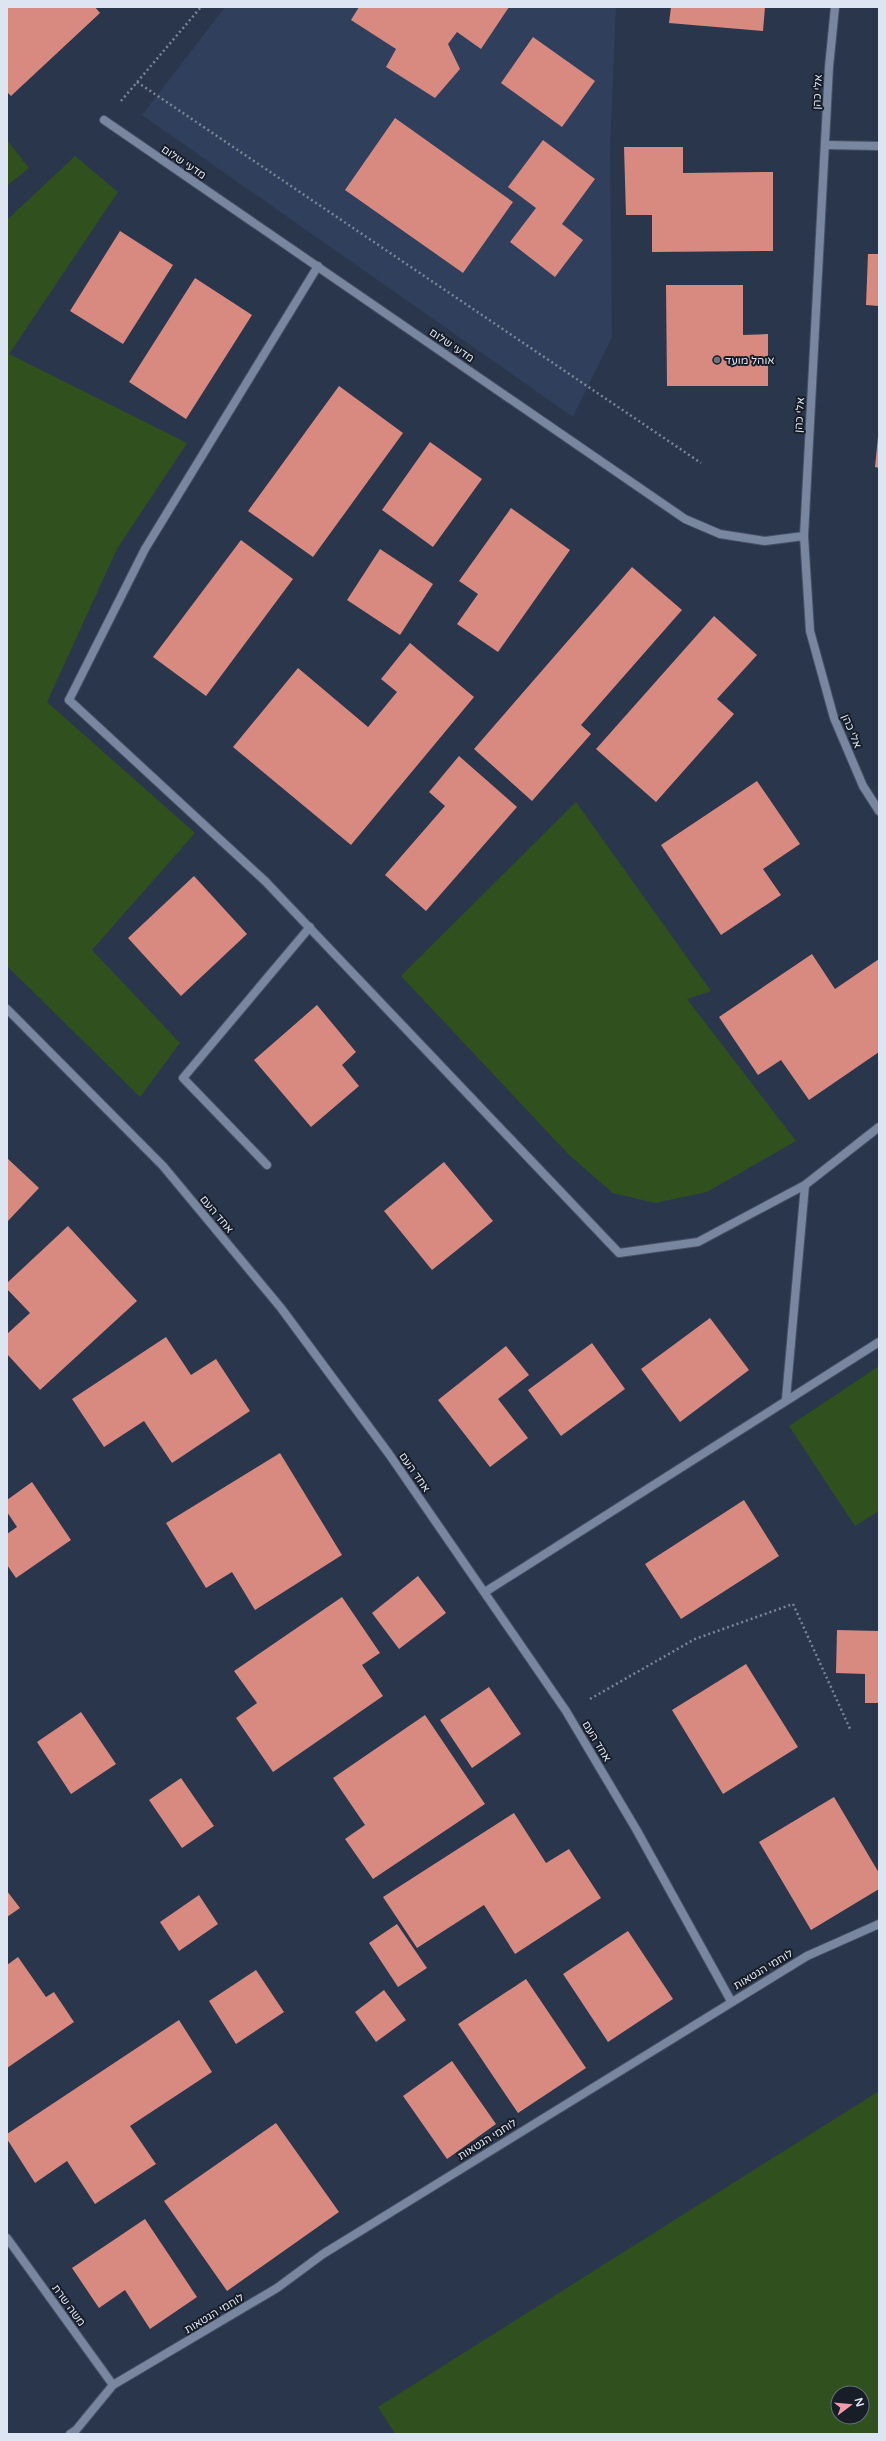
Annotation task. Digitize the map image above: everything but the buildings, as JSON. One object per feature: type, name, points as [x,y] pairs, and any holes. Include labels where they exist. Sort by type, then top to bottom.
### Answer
[{"type":"street","name":"אלי כהן","points":[[835,7],[825,145],[804,536],[810,631],[832,710],[862,786],[879,811]]},
{"type":"street","name":"מדעי שלום","points":[[104,120],[686,519],[720,534],[765,541],[804,536]]},
{"type":"street","points":[[825,145],[879,146]]},
{"type":"street","points":[[318,266],[144,549],[70,700],[265,881],[619,1253],[698,1242],[805,1185],[879,1127]]},
{"type":"street","points":[[267,1164],[183,1078],[310,927]]},
{"type":"street","name":"אחד העם","points":[[7,1009],[162,1166],[281,1308],[389,1454],[566,1711],[636,1829],[731,2001]]},
{"type":"street","points":[[786,1399],[805,1185]]},
{"type":"street","points":[[485,1592],[786,1399],[879,1342]]},
{"type":"street","name":"לוחמי הגטאות","points":[[75,2433],[113,2385],[277,2288],[323,2254],[731,2001],[807,1956],[879,1924]]},
{"type":"street","name":"משה שרת","points":[[7,2238],[113,2385]]},
{"type":"path","points":[[104,120],[201,7]]},
{"type":"path","points":[[137,82],[701,463]]},
{"type":"path","points":[[566,1711],[695,1639],[793,1604],[851,1731]]},
{"type":"shaded area","points":[[225,7],[616,7],[610,151],[612,337],[573,417],[142,115]]},
{"type":"green space","points":[[7,140],[29,168],[7,186]]},
{"type":"green space","points":[[75,156],[118,192],[9,354],[187,443],[117,549],[47,702],[195,833],[92,950],[180,1043],[140,1097],[7,966],[7,220]]},
{"type":"green space","points":[[576,802],[711,991],[687,999],[796,1141],[707,1192],[655,1203],[613,1193],[570,1156],[401,976]]},
{"type":"green space","points":[[879,1366],[879,1511],[855,1526],[789,1426]]},
{"type":"green space","points":[[879,2091],[879,2434],[395,2434],[378,2407]]},
{"type":"place","name":"אוהל מועד","points":[[717,360]]}]
